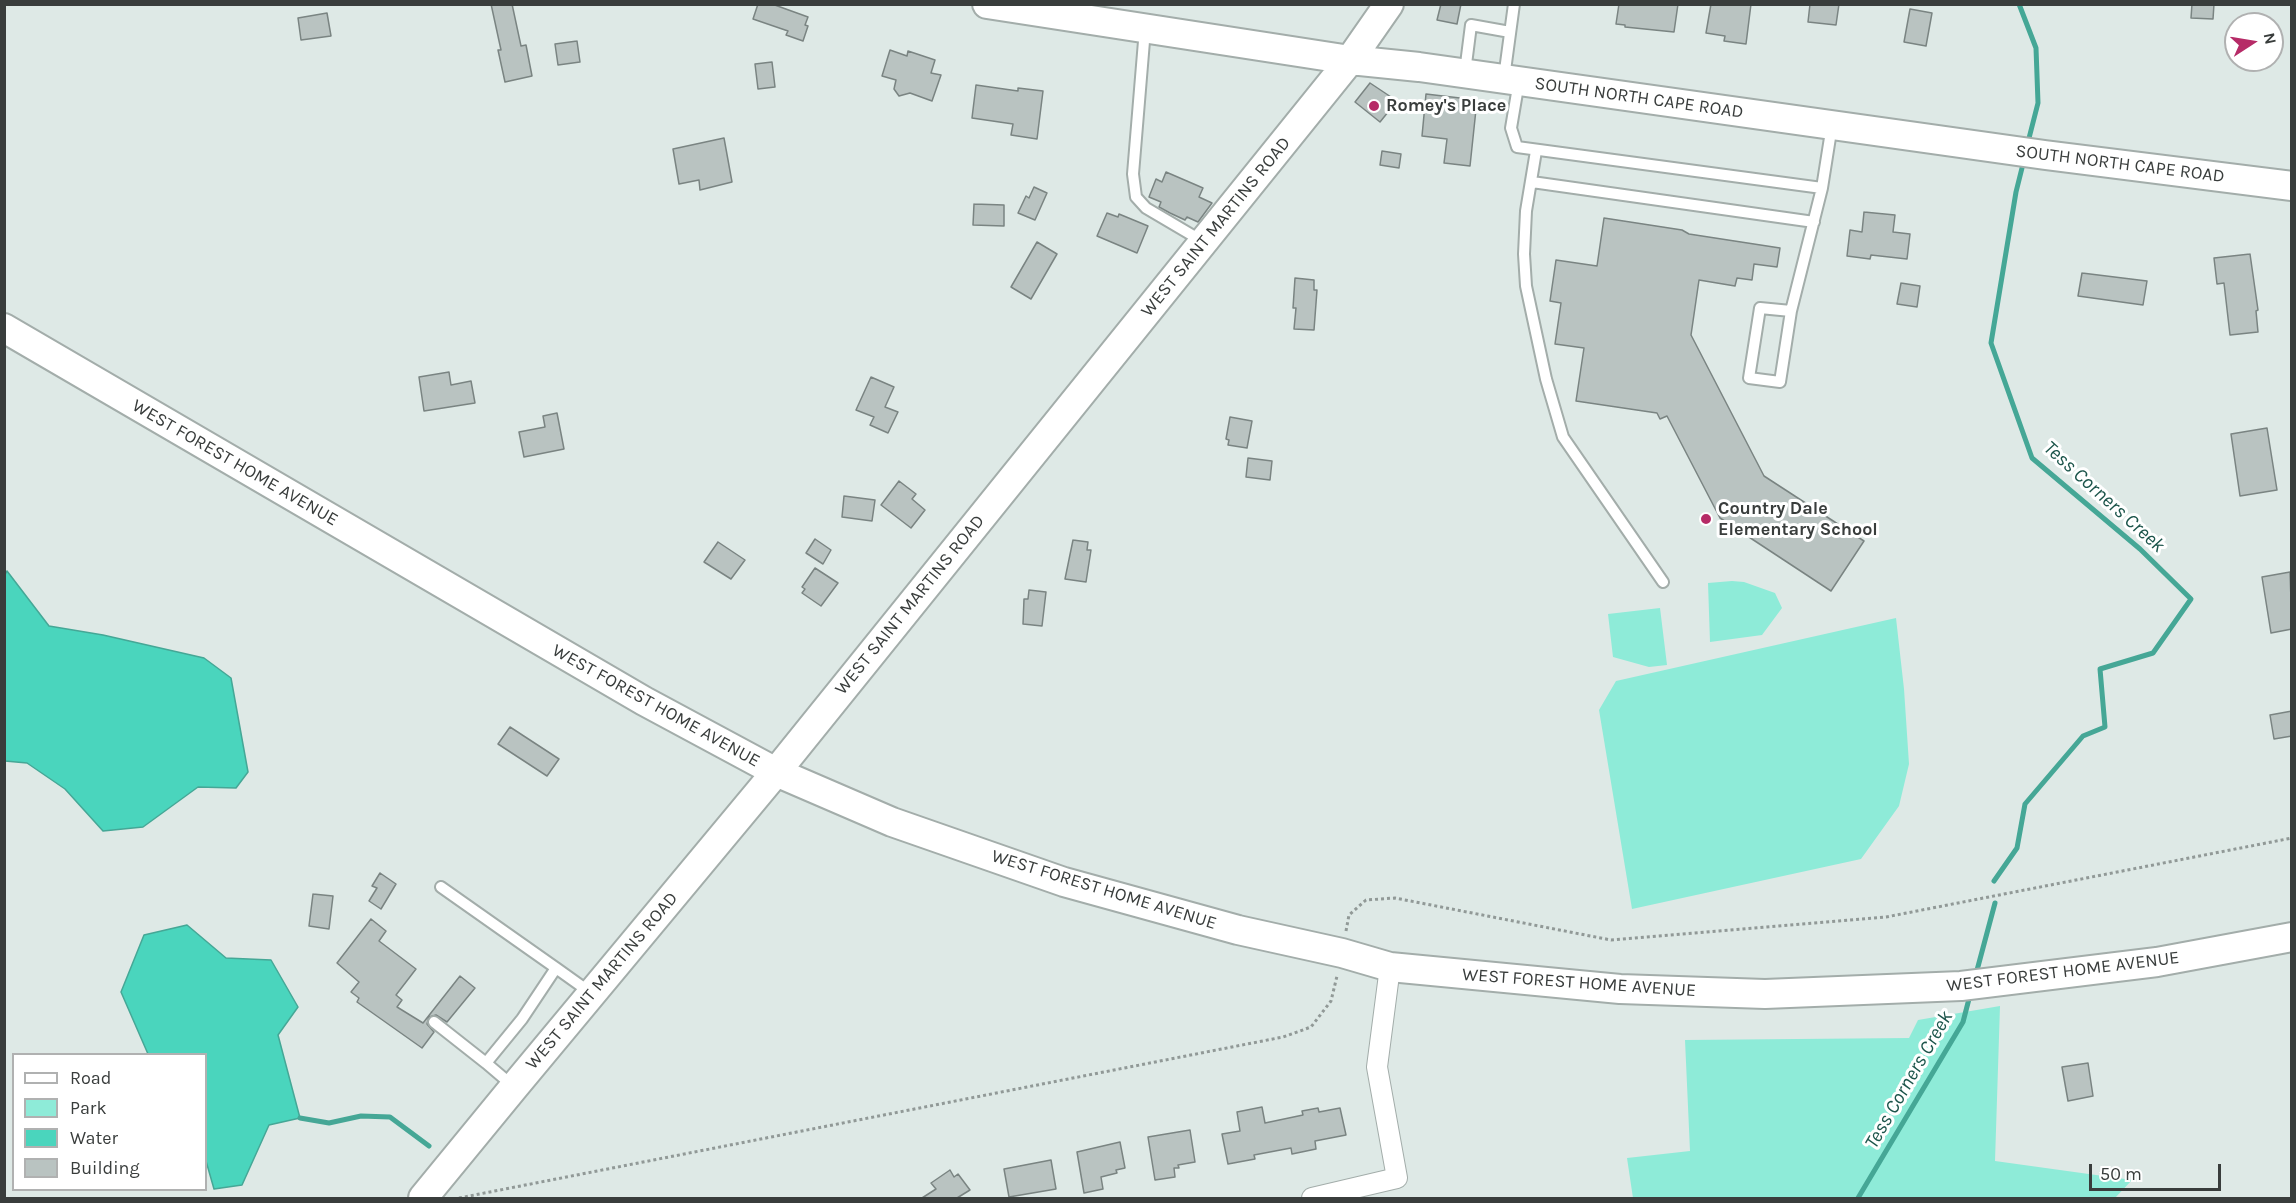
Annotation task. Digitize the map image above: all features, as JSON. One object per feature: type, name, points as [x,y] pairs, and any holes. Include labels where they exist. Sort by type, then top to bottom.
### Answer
[{"type":"street","name":"SOUTH NORTH CAPE ROAD","points":[[987,4],[1350,60],[1464,73],[2003,149],[2292,186]]},
{"type":"street","name":"WEST SAINT MARTINS ROAD","points":[[423,1198],[776,772],[1350,60],[1389,4]]},
{"type":"street","points":[[1394,4],[1382,32],[1387,44],[1419,67]]},
{"type":"street","name":"WEST FOREST HOME AVENUE","points":[[4,328],[635,695],[776,772],[892,822],[1064,882],[1238,930],[1342,953],[1390,968],[1620,989],[1765,994],[1971,985],[2157,962],[2292,937]]},
{"type":"street","points":[[1312,1198],[1397,1178],[1377,1067],[1390,968]]},
{"type":"lane","points":[[1514,4],[1510,32],[1511,128],[1517,147],[1536,152],[1822,188]]},
{"type":"lane","points":[[1464,73],[1472,25],[1510,32]]},
{"type":"lane","points":[[1144,29],[1133,174],[1136,197],[1146,208],[1203,242]]},
{"type":"lane","points":[[1791,311],[1760,308],[1749,378],[1780,381],[1791,311],[1822,188],[1832,125]]},
{"type":"lane","points":[[1536,152],[1526,211],[1524,254],[1526,286],[1546,379],[1563,437],[1663,582]]},
{"type":"lane","points":[[1532,182],[1814,222]]},
{"type":"lane","points":[[441,887],[591,993]]},
{"type":"lane","points":[[486,1063],[522,1019],[556,968]]},
{"type":"lane","points":[[434,1022],[514,1087]]},
{"type":"green space","points":[[1744,582],[1775,593],[1782,608],[1762,635],[1710,642],[1708,583]]},
{"type":"green space","points":[[1660,608],[1667,665],[1649,667],[1613,657],[1608,614]]},
{"type":"green space","points":[[1896,618],[1909,764],[1899,806],[1861,859],[1632,909],[1599,710],[1616,681]]},
{"type":"green space","points":[[2000,1006],[1995,1161],[2132,1180],[2115,1198],[1633,1198],[1627,1158],[1690,1151],[1685,1040],[1909,1038],[1918,1020]]},
{"type":"water","points":[[7,571],[49,626],[103,635],[204,658],[231,678],[248,772],[236,788],[198,787],[143,827],[103,831],[65,789],[27,763],[5,761],[4,576]]},
{"type":"water","points":[[187,925],[226,958],[271,960],[298,1007],[278,1035],[300,1118],[269,1125],[242,1185],[214,1189],[207,1164],[207,1053],[148,1053],[121,992],[144,935]]},
{"type":"building","points":[[491,4],[512,4],[521,46],[526,45],[532,76],[505,82]]},
{"type":"building","points":[[758,4],[772,4],[808,17],[805,25],[808,26],[803,41],[786,35],[788,31],[753,19]]},
{"type":"building","points":[[1441,4],[1461,4],[1457,24],[1437,20]]},
{"type":"building","points":[[1619,4],[1678,4],[1674,32],[1616,24]]},
{"type":"building","points":[[1711,4],[1751,4],[1746,44],[1724,41],[1725,36],[1706,33]]},
{"type":"building","points":[[1810,4],[1839,4],[1836,25],[1808,22]]},
{"type":"building","points":[[2192,4],[2214,4],[2213,19],[2191,18]]},
{"type":"building","points":[[1910,9],[1932,13],[1926,46],[1904,42]]},
{"type":"building","points":[[327,13],[331,36],[301,40],[298,18]]},
{"type":"building","points":[[577,41],[580,62],[558,65],[555,44]]},
{"type":"building","points":[[890,50],[907,56],[908,51],[935,60],[931,73],[941,75],[932,101],[910,93],[899,96],[894,89],[896,80],[882,76]]},
{"type":"building","points":[[772,62],[775,87],[758,89],[755,64]]},
{"type":"building","points":[[1370,83],[1397,101],[1380,122],[1355,102]]},
{"type":"building","points":[[976,85],[1018,91],[1018,88],[1043,91],[1037,139],[1011,135],[1013,124],[972,118]]},
{"type":"building","points":[[1426,94],[1477,100],[1470,166],[1444,163],[1447,139],[1422,136]]},
{"type":"building","points":[[724,138],[732,182],[700,190],[699,180],[679,184],[673,149]]},
{"type":"building","points":[[1382,151],[1401,154],[1399,168],[1380,165]]},
{"type":"building","points":[[1166,172],[1203,188],[1199,197],[1212,203],[1198,222],[1187,217],[1185,220],[1170,213],[1159,207],[1161,202],[1149,197],[1156,179],[1162,182]]},
{"type":"building","points":[[1034,187],[1047,193],[1035,220],[1018,213],[1026,196],[1029,198]]},
{"type":"building","points":[[974,204],[1004,205],[1004,226],[973,225]]},
{"type":"building","points":[[1864,212],[1895,215],[1893,232],[1910,234],[1907,259],[1871,255],[1870,259],[1847,256],[1850,230],[1862,232]]},
{"type":"building","points":[[1107,213],[1118,217],[1119,214],[1148,226],[1137,253],[1097,236]]},
{"type":"building","points":[[1604,218],[1780,248],[1777,267],[1754,264],[1752,280],[1737,278],[1735,286],[1699,280],[1691,335],[1764,476],[1864,541],[1831,591],[1720,518],[1667,416],[1660,419],[1657,413],[1576,401],[1584,348],[1555,344],[1561,303],[1550,301],[1556,260],[1597,266]]},
{"type":"building","points":[[1037,242],[1057,254],[1031,299],[1011,287]]},
{"type":"building","points":[[2250,254],[2258,310],[2256,311],[2258,332],[2230,335],[2224,283],[2217,284],[2214,258]]},
{"type":"building","points":[[2082,273],[2147,281],[2143,305],[2078,296]]},
{"type":"building","points":[[1295,278],[1314,280],[1314,290],[1317,290],[1314,330],[1294,329]]},
{"type":"building","points":[[1901,283],[1920,286],[1917,307],[1897,304]]},
{"type":"building","points":[[449,372],[451,385],[471,381],[475,403],[424,411],[419,377]]},
{"type":"building","points":[[871,377],[894,387],[885,407],[898,412],[888,433],[870,425],[874,417],[856,410]]},
{"type":"building","points":[[557,413],[564,449],[524,457],[519,432],[545,427],[543,416]]},
{"type":"building","points":[[1230,417],[1252,421],[1247,448],[1228,445],[1229,440],[1226,439]]},
{"type":"building","points":[[2267,428],[2277,490],[2240,496],[2231,434]]},
{"type":"building","points":[[1248,458],[1272,461],[1270,480],[1246,477]]},
{"type":"building","points":[[899,481],[916,494],[912,499],[925,510],[911,528],[881,505]]},
{"type":"building","points":[[844,496],[875,500],[872,521],[842,517]]},
{"type":"building","points":[[815,539],[831,550],[823,564],[806,553]]},
{"type":"building","points":[[1073,540],[1088,542],[1087,550],[1091,550],[1086,582],[1065,579]]},
{"type":"building","points":[[718,542],[745,560],[731,579],[704,562]]},
{"type":"building","points":[[815,568],[838,583],[821,606],[802,593],[805,589],[802,587]]},
{"type":"building","points":[[2290,572],[2292,629],[2271,633],[2262,577]]},
{"type":"building","points":[[1029,590],[1046,592],[1042,626],[1023,624],[1024,599],[1028,599]]},
{"type":"building","points":[[2292,711],[2292,736],[2274,739],[2270,715]]},
{"type":"building","points":[[510,727],[559,759],[547,776],[498,744]]},
{"type":"building","points":[[380,873],[396,884],[381,909],[369,901],[377,888],[372,886]]},
{"type":"building","points":[[313,894],[333,896],[329,929],[309,926]]},
{"type":"building","points":[[371,919],[386,931],[379,941],[416,969],[396,995],[402,1000],[397,1007],[423,1023],[460,976],[475,988],[447,1022],[436,1015],[429,1017],[427,1024],[434,1032],[422,1048],[357,1002],[359,998],[351,992],[359,982],[337,963]]},
{"type":"building","points":[[2088,1063],[2093,1096],[2068,1101],[2062,1067]]},
{"type":"building","points":[[1262,1107],[1265,1123],[1303,1115],[1302,1111],[1318,1108],[1319,1112],[1340,1108],[1346,1135],[1315,1141],[1316,1149],[1292,1154],[1291,1148],[1254,1155],[1255,1159],[1228,1164],[1222,1134],[1240,1131],[1237,1112]]},
{"type":"building","points":[[1190,1130],[1195,1162],[1174,1168],[1175,1177],[1155,1180],[1148,1137]]},
{"type":"building","points":[[1120,1142],[1125,1168],[1116,1170],[1117,1173],[1101,1177],[1103,1189],[1084,1193],[1077,1152]]},
{"type":"building","points":[[1051,1160],[1056,1189],[1009,1197],[1004,1169]]},
{"type":"building","points":[[950,1170],[954,1177],[958,1174],[970,1190],[957,1198],[922,1198],[936,1189],[931,1183]]},
{"type":"waterway","name":"Tess Corners Creek","points":[[2019,4],[2036,48],[2038,103],[2027,146]]},
{"type":"waterway","name":"Tess Corners Creek","points":[[1994,881],[2017,848],[2025,804],[2083,736],[2105,727],[2100,669],[2153,653],[2191,599],[2140,549],[2032,458],[1991,343],[2016,192],[2024,160]]},
{"type":"waterway","name":"Tess Corners Creek","points":[[1976,974],[1995,903]]},
{"type":"waterway","name":"Tess Corners Creek","points":[[1858,1198],[1963,1022],[1970,995]]},
{"type":"waterway","points":[[300,1118],[329,1123],[361,1116],[390,1117],[429,1146]]},
{"type":"place","name":"Romey's Place","points":[[1374,106]]},
{"type":"place","name":"Country Dale Elementary School","points":[[1706,519]]}]
